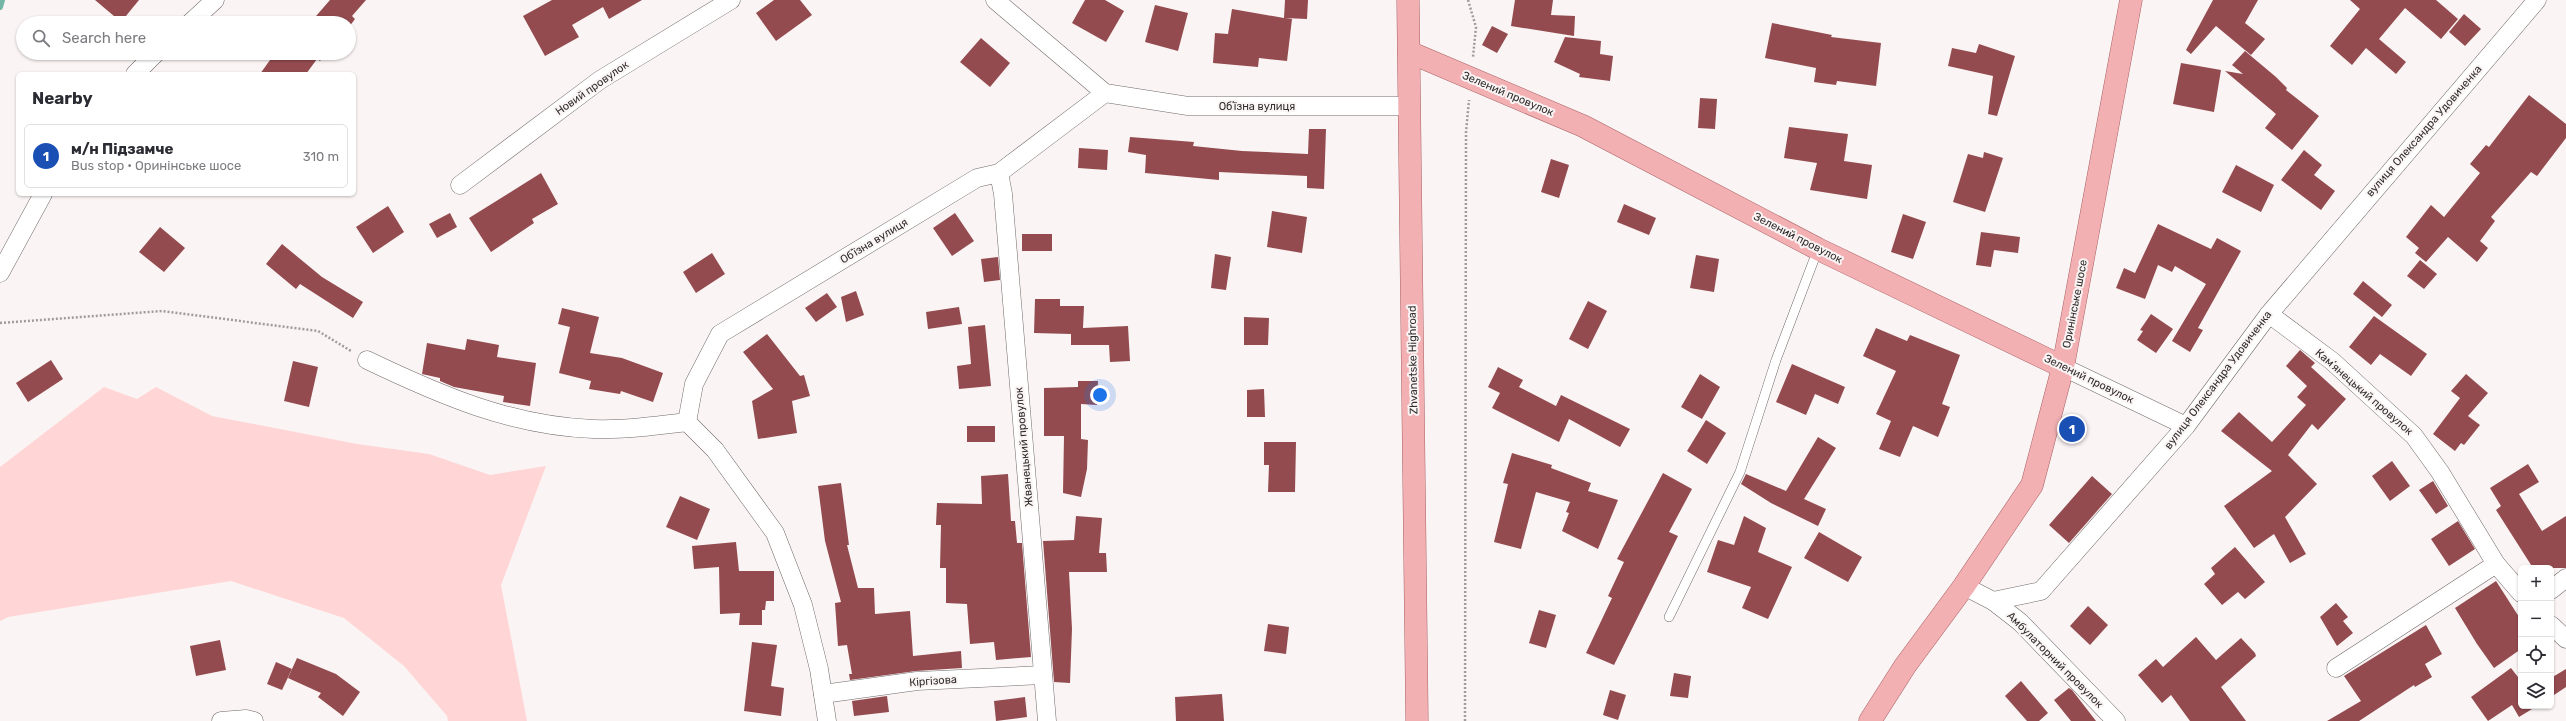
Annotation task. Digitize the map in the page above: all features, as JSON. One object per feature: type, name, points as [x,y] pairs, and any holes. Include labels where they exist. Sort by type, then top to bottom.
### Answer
[{"type":"main road","name":"Zhvanetske Highroad","points":[[1408,0],[1417,721]]},
{"type":"main road","name":"Оринінське шосе","points":[[1964,586],[2032,485],[2063,367],[2131,0]]},
{"type":"main road","name":"Зелений провулок","points":[[1409,52],[1583,126],[1818,248],[2063,367]]},
{"type":"main road","points":[[1870,721],[1905,666],[1964,586]]},
{"type":"street","points":[[198,16],[216,0]]},
{"type":"street","name":"Новий провулок","points":[[460,185],[600,80],[731,0]]},
{"type":"street","points":[[995,0],[1105,94]]},
{"type":"street","name":"вулиця Олександра Удовиченка","points":[[1993,601],[2041,591],[2186,426],[2269,314],[2537,0]]},
{"type":"street","points":[[137,72],[149,60]]},
{"type":"street","name":"Обʼїзна вулиця","points":[[687,422],[694,384],[720,334],[977,178],[999,173],[1105,94],[1188,106],[1410,106]]},
{"type":"street","name":"Жванецький провулок","points":[[999,173],[1003,194],[1047,721]]},
{"type":"street","points":[[0,273],[42,196]]},
{"type":"street","name":"Камʼянецький провулок","points":[[2269,314],[2332,361],[2414,436],[2440,472],[2496,564],[2518,590]]},
{"type":"street","points":[[367,360],[434,392],[511,418],[592,429],[630,429],[687,422],[715,450],[775,533],[803,605],[819,669],[826,721]]},
{"type":"street","name":"Зелений провулок","points":[[2063,367],[2186,426]]},
{"type":"street","points":[[2336,668],[2496,564]]},
{"type":"street","points":[[2554,588],[2566,578]]},
{"type":"street","points":[[1964,586],[1993,601]]},
{"type":"street","name":"Амбулаторний провулок","points":[[1993,601],[2020,622],[2116,721]]},
{"type":"street","points":[[2554,628],[2566,640]]},
{"type":"street","name":"Кіргізова","points":[[823,694],[917,681],[1043,675]]},
{"type":"street","points":[[221,721],[246,719],[254,721]]},
{"type":"lane","points":[[1669,617],[1740,472],[1776,360],[1818,248]]},
{"type":"path","points":[[1465,721],[1466,132],[1476,27],[1468,0]]},
{"type":"path","points":[[0,323],[162,311],[318,332],[367,360]]},
{"type":"shaded area","points":[[104,387],[137,399],[156,387],[212,416],[357,444],[429,454],[490,475],[546,466],[501,585],[527,721],[448,721],[447,716],[404,666],[344,618],[231,581],[8,617],[0,621],[0,467]]},
{"type":"building","points":[[95,0],[139,0],[126,16],[114,16]]},
{"type":"building","points":[[330,0],[366,0],[352,16],[316,16]]},
{"type":"building","points":[[552,0],[642,0],[609,19],[603,7],[572,25],[579,37],[545,56],[523,16]]},
{"type":"building","points":[[774,0],[800,0],[812,15],[776,41],[756,13]]},
{"type":"building","points":[[1085,0],[1105,0],[1124,11],[1106,42],[1072,23]]},
{"type":"building","points":[[1285,0],[1308,0],[1307,19],[1285,18],[1292,19],[1287,61],[1259,58],[1258,67],[1213,63],[1215,33],[1228,34],[1232,9],[1284,18]]},
{"type":"building","points":[[1515,0],[1553,0],[1551,15],[1575,16],[1574,36],[1511,26]]},
{"type":"building","points":[[2213,0],[2258,0],[2245,23],[2265,39],[2251,55],[2216,26],[2191,54],[2186,50]]},
{"type":"building","points":[[2350,0],[2436,0],[2458,19],[2441,39],[2405,8],[2379,39],[2406,62],[2396,74],[2366,48],[2352,65],[2330,46],[2360,9]]},
{"type":"building","points":[[1155,5],[1188,13],[1178,51],[1145,42]]},
{"type":"building","points":[[2464,14],[2481,29],[2465,46],[2449,32]]},
{"type":"building","points":[[1772,23],[1832,35],[1831,37],[1881,43],[1876,86],[1837,81],[1836,85],[1814,82],[1816,68],[1765,58]]},
{"type":"building","points":[[1492,26],[1508,34],[1497,53],[1482,45]]},
{"type":"building","points":[[1565,37],[1601,41],[1600,54],[1613,56],[1610,81],[1579,77],[1580,74],[1554,62]]},
{"type":"building","points":[[981,38],[1010,63],[990,87],[960,62]]},
{"type":"building","points":[[1979,44],[2015,56],[1997,116],[1988,114],[1993,76],[1948,66],[1952,48],[1976,53]]},
{"type":"building","points":[[2245,51],[2276,77],[2287,88],[2286,90],[2319,116],[2292,150],[2265,128],[2276,114],[2225,71],[2243,74],[2232,65]]},
{"type":"building","points":[[270,60],[316,60],[307,72],[261,72]]},
{"type":"building","points":[[2181,63],[2221,70],[2214,112],[2173,104]]},
{"type":"building","points":[[2529,95],[2566,124],[2566,138],[2537,176],[2531,172],[2491,217],[2495,221],[2480,241],[2488,248],[2477,262],[2448,237],[2426,262],[2415,253],[2419,248],[2406,237],[2431,205],[2444,217],[2480,173],[2470,164],[2486,145],[2489,147]]},
{"type":"building","points":[[1700,98],[1717,99],[1715,129],[1698,128]]},
{"type":"building","points":[[1789,127],[1848,134],[1844,161],[1872,165],[1867,199],[1810,190],[1817,163],[1784,158]]},
{"type":"building","points":[[1309,129],[1326,129],[1324,189],[1307,188],[1307,176],[1219,172],[1219,180],[1145,173],[1146,155],[1128,152],[1130,137],[1194,142],[1193,146],[1242,151],[1308,154]]},
{"type":"building","points":[[1079,148],[1108,150],[1107,170],[1078,168]]},
{"type":"building","points":[[2304,150],[2322,165],[2314,175],[2335,191],[2321,210],[2281,180]]},
{"type":"building","points":[[1984,152],[2003,158],[1985,212],[1953,202],[1968,154],[1983,158]]},
{"type":"building","points":[[1551,159],[1569,165],[1559,198],[1541,192]]},
{"type":"building","points":[[2236,165],[2274,185],[2261,212],[2222,192]]},
{"type":"building","points":[[541,173],[558,204],[532,219],[534,223],[491,252],[469,218]]},
{"type":"building","points":[[1624,204],[1656,218],[1649,235],[1617,222]]},
{"type":"building","points":[[388,206],[404,232],[373,253],[356,227]]},
{"type":"building","points":[[1272,211],[1307,217],[1302,253],[1267,247]]},
{"type":"building","points":[[450,213],[457,227],[437,238],[429,224]]},
{"type":"building","points":[[955,213],[974,241],[952,256],[933,228]]},
{"type":"building","points":[[1903,214],[1926,222],[1913,259],[1891,252]]},
{"type":"building","points":[[2158,224],[2211,249],[2217,238],[2241,251],[2198,328],[2203,330],[2190,352],[2172,341],[2206,284],[2175,266],[2172,272],[2158,265],[2145,299],[2116,288],[2124,268],[2135,273]]},
{"type":"building","points":[[160,227],[185,248],[164,272],[139,252]]},
{"type":"building","points":[[1981,232],[2020,237],[2018,253],[1994,250],[1991,267],[1976,265]]},
{"type":"building","points":[[1022,234],[1052,234],[1052,251],[1022,251]]},
{"type":"building","points":[[282,244],[322,277],[363,302],[353,318],[300,284],[296,289],[266,264]]},
{"type":"building","points":[[712,253],[725,274],[696,293],[683,272]]},
{"type":"building","points":[[1215,254],[1231,257],[1226,290],[1211,288]]},
{"type":"building","points":[[1696,255],[1719,259],[1714,292],[1690,288]]},
{"type":"building","points":[[998,257],[1000,280],[984,282],[981,259]]},
{"type":"building","points":[[2420,260],[2437,274],[2424,289],[2407,276]]},
{"type":"building","points":[[2363,281],[2392,305],[2382,317],[2353,294]]},
{"type":"building","points":[[856,291],[864,315],[846,322],[841,297]]},
{"type":"building","points":[[827,293],[837,307],[816,322],[805,308]]},
{"type":"building","points":[[1035,299],[1060,299],[1060,306],[1084,306],[1083,328],[1128,326],[1130,361],[1110,362],[1109,345],[1071,345],[1071,334],[1034,333]]},
{"type":"building","points":[[1588,301],[1607,311],[1588,349],[1569,339]]},
{"type":"building","points":[[959,307],[962,324],[928,329],[926,312]]},
{"type":"building","points":[[562,308],[599,317],[590,353],[622,358],[663,373],[653,402],[621,391],[620,394],[589,389],[591,381],[559,373],[570,327],[558,324]]},
{"type":"building","points":[[2151,314],[2173,329],[2156,353],[2137,340],[2143,331],[2140,330]]},
{"type":"building","points":[[2374,316],[2427,354],[2411,376],[2380,354],[2371,365],[2349,347]]},
{"type":"building","points":[[1244,317],[1269,318],[1268,345],[1244,345]]},
{"type":"building","points":[[985,325],[991,386],[959,389],[957,366],[971,364],[968,327]]},
{"type":"building","points":[[1876,328],[1907,341],[1910,335],[1960,355],[1942,404],[1950,407],[1938,437],[1913,426],[1900,457],[1879,449],[1891,421],[1876,414],[1896,371],[1863,356]]},
{"type":"building","points":[[767,334],[800,376],[804,375],[810,396],[792,401],[797,433],[758,439],[752,401],[773,389],[743,352]]},
{"type":"building","points":[[467,339],[499,345],[497,357],[536,363],[530,406],[503,402],[504,396],[454,387],[440,381],[440,378],[422,374],[427,343],[465,350]]},
{"type":"building","points":[[2300,350],[2315,363],[2311,367],[2346,399],[2318,430],[2312,424],[2288,455],[2317,484],[2285,517],[2306,554],[2290,563],[2274,534],[2254,548],[2224,506],[2272,471],[2221,431],[2239,412],[2272,442],[2306,405],[2297,397],[2307,386],[2286,366]]},
{"type":"building","points":[[51,360],[63,379],[28,402],[16,383]]},
{"type":"building","points":[[293,361],[318,367],[309,407],[284,401]]},
{"type":"building","points":[[1792,364],[1845,387],[1838,404],[1815,394],[1806,415],[1776,402]]},
{"type":"building","points":[[1498,367],[1523,380],[1519,387],[1556,406],[1561,395],[1630,429],[1620,447],[1569,419],[1559,442],[1492,408],[1500,393],[1488,387]]},
{"type":"building","points":[[1700,374],[1720,387],[1702,419],[1681,407]]},
{"type":"building","points":[[2466,374],[2488,393],[2468,416],[2480,425],[2464,445],[2461,443],[2455,451],[2433,434],[2460,398],[2451,391]]},
{"type":"building","points":[[1078,381],[1098,381],[1097,405],[1081,404],[1081,439],[1088,440],[1087,469],[1081,497],[1063,493],[1064,436],[1044,436],[1044,388],[1078,387]]},
{"type":"building","points":[[1264,389],[1265,417],[1247,417],[1247,390]]},
{"type":"building","points":[[1706,420],[1726,433],[1707,464],[1687,451]]},
{"type":"building","points":[[967,426],[995,426],[995,442],[967,442]]},
{"type":"building","points":[[1818,437],[1836,448],[1804,499],[1826,509],[1818,526],[1771,503],[1741,484],[1746,474],[1786,491]]},
{"type":"building","points":[[1264,442],[1296,442],[1295,492],[1268,492],[1269,465],[1264,465]]},
{"type":"building","points":[[1512,453],[1552,465],[1551,468],[1591,483],[1588,491],[1618,500],[1598,549],[1562,531],[1569,513],[1566,512],[1570,502],[1536,492],[1521,549],[1494,542],[1508,484],[1503,483]]},
{"type":"building","points":[[2392,461],[2410,486],[2390,501],[2372,476]]},
{"type":"building","points":[[2528,464],[2539,482],[2519,494],[2542,531],[2566,516],[2566,568],[2554,568],[2554,565],[2531,565],[2496,510],[2501,506],[2490,488]]},
{"type":"building","points":[[1663,473],[1692,489],[1669,532],[1678,536],[1614,665],[1586,653],[1612,598],[1608,596],[1624,562],[1617,559]]},
{"type":"building","points":[[1008,474],[1011,521],[1015,521],[1017,543],[1022,543],[1031,657],[996,660],[994,642],[970,644],[967,604],[946,603],[946,568],[940,568],[941,525],[936,525],[937,503],[982,504],[981,476]]},
{"type":"building","points":[[2092,476],[2112,494],[2069,543],[2049,525]]},
{"type":"building","points":[[2433,481],[2448,506],[2436,514],[2419,490]]},
{"type":"building","points":[[841,483],[849,545],[847,545],[858,588],[874,588],[875,614],[910,611],[913,656],[961,651],[962,668],[916,671],[850,680],[849,674],[852,674],[847,645],[838,646],[835,603],[841,602],[825,541],[818,486]]},
{"type":"building","points":[[680,496],[710,509],[697,540],[666,527]]},
{"type":"building","points":[[1076,516],[1102,518],[1099,553],[1106,553],[1107,572],[1069,572],[1072,629],[1070,683],[1054,682],[1043,541],[1074,540]]},
{"type":"building","points":[[1744,516],[1766,528],[1758,552],[1792,567],[1768,619],[1742,608],[1751,587],[1707,572],[1718,540],[1734,545]]},
{"type":"building","points":[[2458,521],[2475,549],[2449,566],[2431,539]]},
{"type":"building","points":[[1819,532],[1862,557],[1848,582],[1804,558]]},
{"type":"building","points":[[736,542],[739,571],[774,571],[774,601],[766,601],[765,610],[762,610],[762,625],[739,625],[740,613],[720,614],[719,567],[694,569],[692,546]]},
{"type":"building","points":[[2235,547],[2265,582],[2245,599],[2238,592],[2222,605],[2204,584],[2215,574],[2211,568]]},
{"type":"building","points":[[2496,581],[2518,615],[2518,651],[2494,668],[2455,608]]},
{"type":"building","points":[[2336,603],[2348,617],[2343,621],[2353,633],[2337,646],[2320,617]]},
{"type":"building","points":[[2088,606],[2108,625],[2090,645],[2070,626]]},
{"type":"building","points":[[1539,610],[1556,615],[1546,648],[1529,643]]},
{"type":"building","points":[[1268,624],[1289,627],[1286,654],[1264,651]]},
{"type":"building","points":[[2426,625],[2442,654],[2425,664],[2432,677],[2415,687],[2414,685],[2359,721],[2327,721],[2361,701],[2344,676]]},
{"type":"building","points":[[2196,637],[2216,660],[2241,638],[2255,653],[2256,656],[2221,687],[2246,721],[2190,721],[2171,695],[2162,703],[2138,675],[2156,659],[2163,667]]},
{"type":"building","points":[[220,640],[226,670],[196,676],[190,646]]},
{"type":"building","points":[[752,642],[777,645],[771,686],[784,688],[781,716],[744,711]]},
{"type":"building","points":[[297,658],[336,674],[360,692],[343,716],[318,697],[321,693],[288,678]]},
{"type":"building","points":[[276,662],[292,669],[282,690],[267,684]]},
{"type":"building","points":[[2511,668],[2518,677],[2518,709],[2532,709],[2519,717],[2512,705],[2488,721],[2471,697]]},
{"type":"building","points":[[2566,669],[2566,687],[2554,695],[2554,676]]},
{"type":"building","points":[[1674,673],[1691,676],[1688,698],[1670,696]]},
{"type":"building","points":[[2021,681],[2048,713],[2039,721],[2027,721],[2005,696]]},
{"type":"building","points":[[2069,688],[2096,721],[2071,721],[2054,700]]},
{"type":"building","points":[[1610,690],[1626,695],[1618,720],[1603,715]]},
{"type":"building","points":[[1222,694],[1224,721],[1176,721],[1175,697]]},
{"type":"building","points":[[887,696],[889,712],[854,716],[852,701]]},
{"type":"building","points":[[1025,697],[1027,717],[996,721],[994,701]]},
{"type":"waterway","points":[[0,7],[2,0]]},
{"type":"place","name":"м/н Підзамче","points":[[2072,429]]}]
